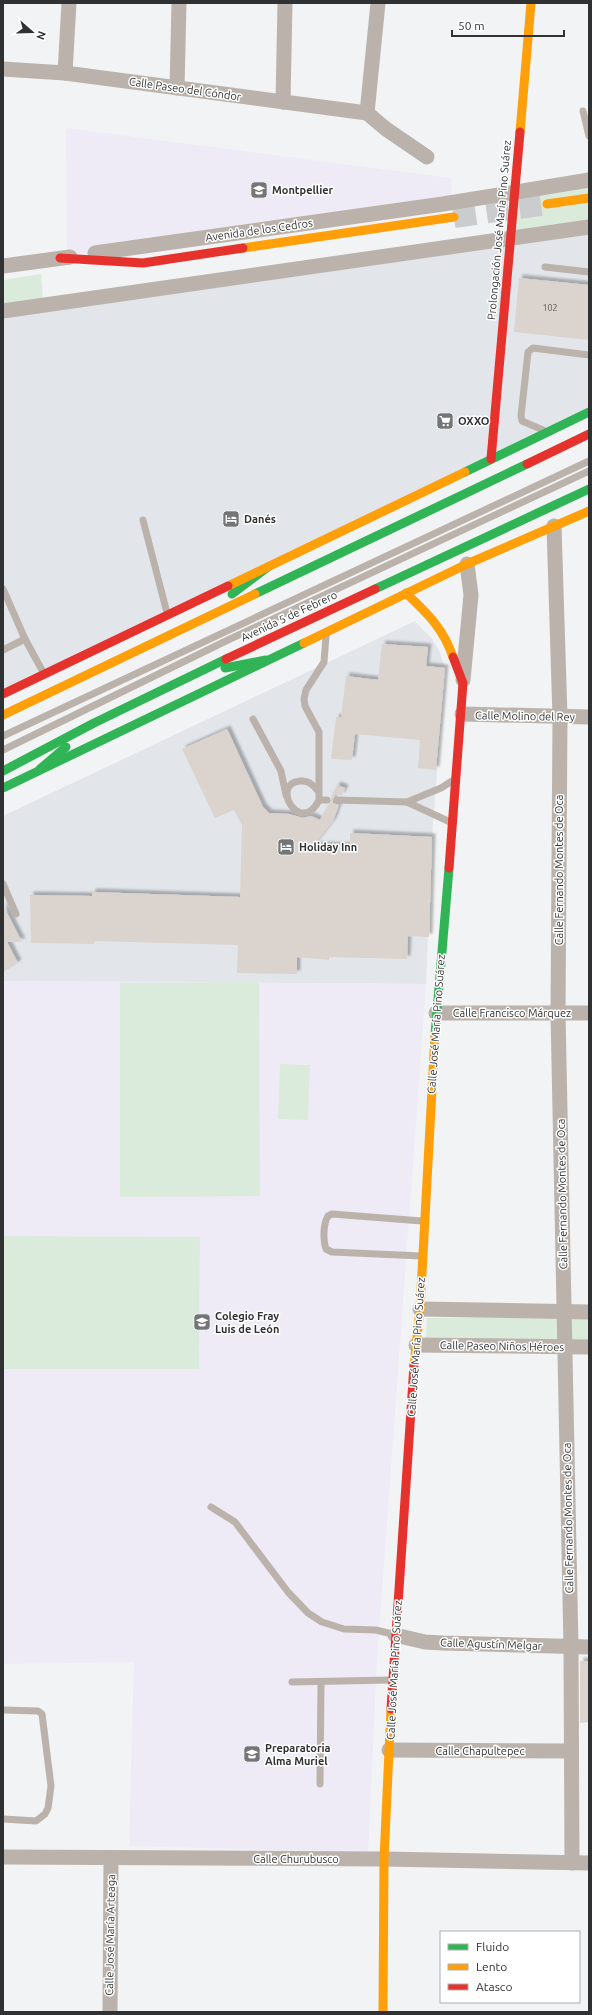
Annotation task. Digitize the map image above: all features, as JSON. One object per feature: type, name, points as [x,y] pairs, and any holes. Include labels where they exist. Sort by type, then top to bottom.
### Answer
[{"type":"main road","name":"Prolongación José María Pino Suárez","points":[[491,459],[511,238],[528,5]]},
{"type":"main road","points":[[547,204],[589,198]]},
{"type":"main road","points":[[60,258],[143,263],[454,217]]},
{"type":"main road","points":[[3,694],[589,412]]},
{"type":"main road","points":[[3,715],[589,434]]},
{"type":"main road","name":"Avenida 5 de Febrero","points":[[3,771],[94,723],[196,673],[589,489]]},
{"type":"main road","points":[[406,593],[469,557],[589,502]]},
{"type":"main road","points":[[3,788],[467,564],[589,511]]},
{"type":"main road","points":[[191,624],[268,567]]},
{"type":"main road","name":"Calle José María Pino Suárez","points":[[383,2012],[384,1859],[395,1635],[416,1345],[420,1309],[436,1013],[462,714],[463,683],[446,637],[428,614],[406,593]]},
{"type":"main road","points":[[196,673],[266,660]]},
{"type":"main road","points":[[3,700],[82,677]]},
{"type":"main road","points":[[40,769],[94,723]]},
{"type":"street","points":[[65,72],[69,3]]},
{"type":"street","points":[[177,88],[179,3]]},
{"type":"street","points":[[283,102],[285,3]]},
{"type":"street","points":[[378,3],[367,113],[386,129],[427,156]]},
{"type":"street","name":"Calle Paseo del Cóndor","points":[[3,69],[65,72],[367,113]]},
{"type":"street","name":"Avenida de los Cedros","points":[[3,266],[589,180]]},
{"type":"street","points":[[3,311],[589,227]]},
{"type":"street","name":"Calle Fernando Montes de Oca","points":[[554,526],[560,717],[558,1013],[571,1647],[572,1863]]},
{"type":"street","name":"Calle José María Pino Suárez","points":[[463,683],[471,595],[467,564]]},
{"type":"street","name":"Calle Molino del Rey","points":[[462,714],[589,717]]},
{"type":"street","name":"Calle Francisco Márquez","points":[[436,1013],[589,1013]]},
{"type":"street","points":[[420,1309],[589,1312]]},
{"type":"street","name":"Calle Paseo Niños Héroes","points":[[416,1345],[589,1347]]},
{"type":"street","name":"Calle Agustín Melgar","points":[[395,1635],[425,1642],[443,1644],[589,1647]]},
{"type":"street","name":"Calle Chapultepec","points":[[389,1750],[571,1751]]},
{"type":"street","name":"Calle Churubusco","points":[[3,1857],[384,1859],[589,1863]]},
{"type":"street","name":"Calle José María Arteaga","points":[[110,2012],[111,1858]]},
{"type":"lane","points":[[583,111],[589,136]]},
{"type":"lane","points":[[545,267],[589,272]]},
{"type":"lane","points":[[548,432],[522,421],[521,416],[528,352],[533,348],[589,355]]},
{"type":"lane","points":[[3,736],[589,461]]},
{"type":"lane","points":[[3,750],[230,639],[589,471]]},
{"type":"lane","points":[[143,520],[167,615]]},
{"type":"lane","points":[[3,589],[25,639],[45,674]]},
{"type":"lane","points":[[253,719],[281,771],[289,806],[295,811],[302,813],[309,811],[315,807],[318,800],[319,732],[305,706],[304,699],[306,690],[324,662],[327,631]]},
{"type":"lane","points":[[3,650],[25,639]]},
{"type":"lane","points":[[337,800],[407,802],[441,788],[456,778]]},
{"type":"lane","points":[[287,799],[288,791],[292,784],[299,781],[307,781],[314,784],[318,791]]},
{"type":"lane","points":[[318,800],[327,800]]},
{"type":"lane","points":[[407,802],[452,824]]},
{"type":"lane","points":[[3,884],[16,914]]},
{"type":"lane","points":[[422,1256],[332,1252],[326,1249],[325,1245],[325,1221],[328,1216],[332,1214],[424,1221]]},
{"type":"lane","points":[[211,1506],[235,1522],[288,1592],[308,1613],[322,1622],[344,1629],[376,1630],[395,1635]]},
{"type":"lane","points":[[292,1682],[393,1680]]},
{"type":"lane","points":[[320,1784],[321,1682]]},
{"type":"lane","points":[[3,1710],[38,1711],[42,1714],[50,1786],[48,1808],[45,1814],[36,1821],[3,1819]]},
{"type":"shaded area","name":"Montpellier","points":[[66,128],[451,178],[452,202],[67,257]]},
{"type":"shaded area","points":[[589,227],[589,412],[3,694],[3,311]]},
{"type":"shaded area","points":[[415,621],[432,639],[439,650],[445,668],[432,837],[426,984],[3,981],[3,816]]},
{"type":"shaded area","name":"Colegio Fray Luis de León","points":[[3,981],[426,984],[377,1661],[368,1852],[129,1846],[134,1662],[3,1664]]},
{"type":"green space","points":[[589,180],[589,227],[511,238],[514,192]]},
{"type":"green space","points":[[41,274],[43,301],[3,306],[3,280]]},
{"type":"green space","points":[[259,982],[260,1196],[120,1197],[120,983]]},
{"type":"green space","points":[[280,1064],[310,1065],[308,1120],[278,1119]]},
{"type":"green space","points":[[3,1236],[200,1237],[199,1369],[3,1369]]},
{"type":"green space","points":[[589,1316],[589,1347],[425,1348],[427,1318]]},
{"type":"building","points":[[519,278],[589,285],[589,340],[514,332]]},
{"type":"building","points":[[382,644],[428,647],[426,666],[445,668],[436,770],[418,768],[420,740],[355,734],[352,760],[331,759],[336,717],[341,717],[346,676],[378,680]]},
{"type":"building","points":[[227,729],[263,807],[269,813],[289,814],[303,818],[311,816],[320,820],[331,802],[331,797],[337,785],[345,788],[342,795],[335,795],[333,798],[333,803],[339,805],[333,821],[314,845],[350,846],[350,833],[432,837],[429,937],[408,936],[407,959],[329,957],[329,960],[297,957],[297,974],[237,973],[238,945],[94,941],[94,944],[31,943],[30,895],[92,896],[92,892],[240,897],[242,825],[234,810],[215,818],[182,749]]},
{"type":"building","points":[[3,905],[22,942],[7,942],[18,963],[3,972]]},
{"type":"building","points":[[580,1661],[589,1661],[589,1722],[580,1723]]},
{"type":"tunnel","points":[[454,217],[547,204]]},
{"type":"traffic: fast","points":[[465,472],[589,412]]},
{"type":"traffic: fast","points":[[255,594],[527,464]]},
{"type":"traffic: fast","points":[[375,589],[589,489]]},
{"type":"traffic: fast","points":[[232,594],[268,567]]},
{"type":"traffic: fast","points":[[3,788],[304,643]]},
{"type":"traffic: fast","points":[[3,771],[94,723],[226,659]]},
{"type":"traffic: fast","points":[[225,668],[266,660]]},
{"type":"traffic: fast","points":[[40,769],[66,747]]},
{"type":"traffic: fast","points":[[435,1035],[449,868]]},
{"type":"traffic: slow","points":[[520,132],[531,3]]},
{"type":"traffic: slow","points":[[547,204],[589,198]]},
{"type":"traffic: slow","points":[[243,248],[454,217]]},
{"type":"traffic: slow","points":[[228,586],[465,472]]},
{"type":"traffic: slow","points":[[304,643],[467,564],[589,511]]},
{"type":"traffic: slow","points":[[406,593],[440,630],[453,657]]},
{"type":"traffic: slow","points":[[3,715],[255,594]]},
{"type":"traffic: slow","points":[[414,1365],[420,1309],[435,1035]]},
{"type":"traffic: slow","points":[[383,2012],[384,1859],[391,1709]]},
{"type":"traffic: jam","points":[[491,459],[520,132]]},
{"type":"traffic: jam","points":[[60,258],[143,263],[243,248]]},
{"type":"traffic: jam","points":[[527,464],[589,434]]},
{"type":"traffic: jam","points":[[3,694],[228,586]]},
{"type":"traffic: jam","points":[[226,659],[375,589]]},
{"type":"traffic: jam","points":[[449,868],[463,683],[453,657]]},
{"type":"traffic: jam","points":[[391,1709],[414,1365]]},
{"type":"place","name":"Montpellier","points":[[259,190]]},
{"type":"place","name":"OXXO","points":[[445,421]]},
{"type":"place","name":"Danés","points":[[231,519]]},
{"type":"place","name":"Holiday Inn","points":[[286,847]]},
{"type":"place","name":"Colegio Fray Luis de León","points":[[202,1322]]},
{"type":"place","name":"Preparatoria Alma Muriel","points":[[252,1754]]}]
